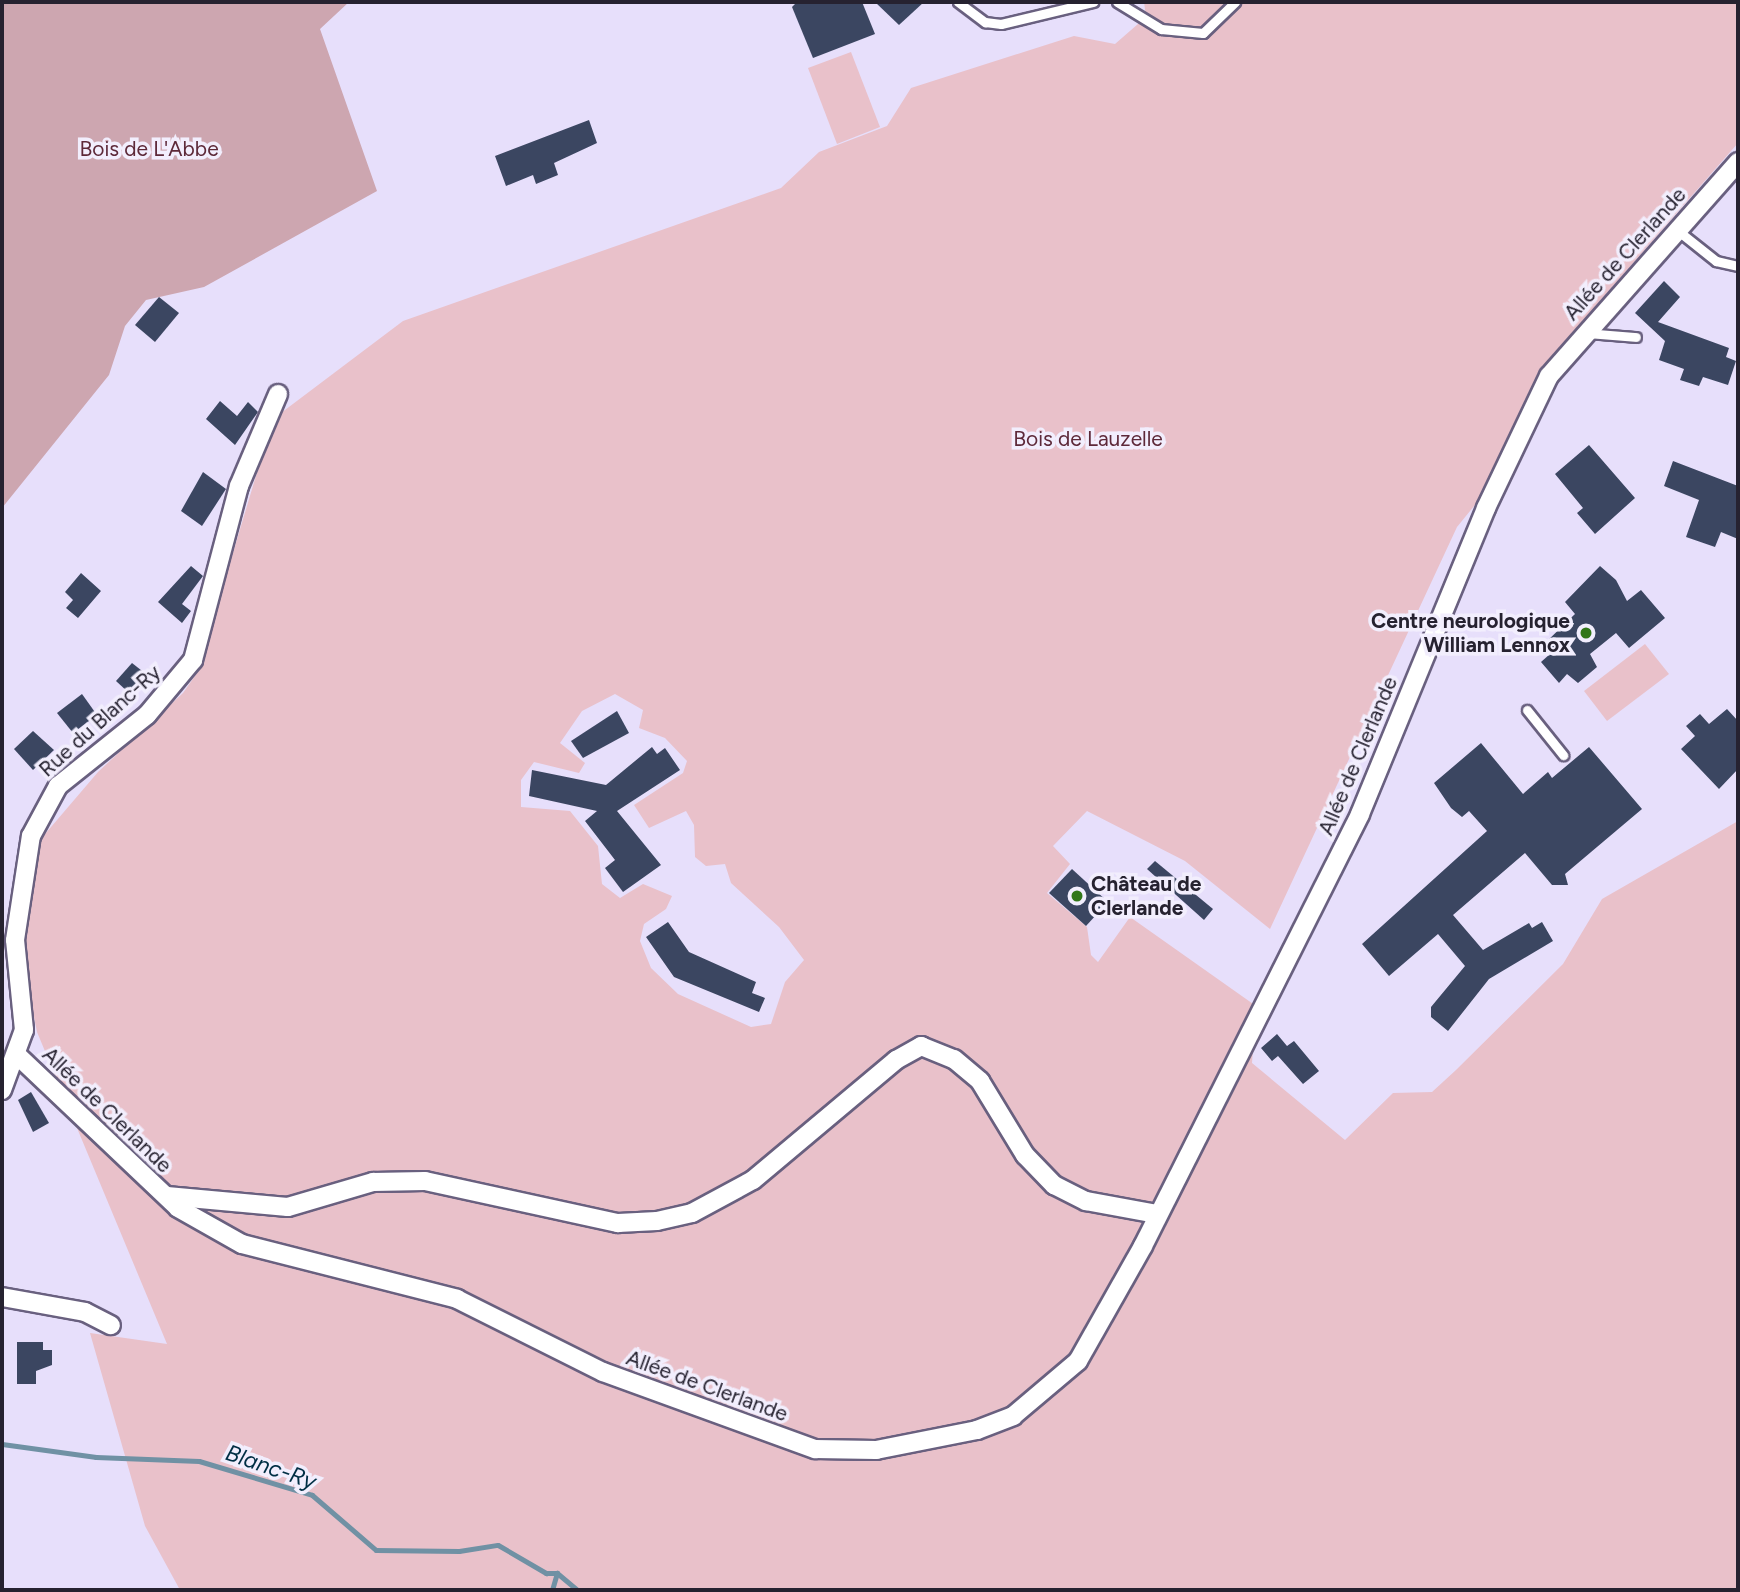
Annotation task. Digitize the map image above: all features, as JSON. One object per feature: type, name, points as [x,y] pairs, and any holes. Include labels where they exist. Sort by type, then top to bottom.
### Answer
[{"type":"street","name":"Allée de Clerlande","points":[[17,1055],[167,1196],[227,1239],[457,1299],[603,1372],[795,1442],[844,1452],[977,1430],[1013,1416],[1046,1394],[1092,1342],[1360,814],[1534,402],[1569,348],[1586,333],[1738,162]]},
{"type":"street","name":"Rue du Blanc-Ry","points":[[2,1090],[24,1030],[15,930],[31,836],[58,786],[147,715],[193,660],[239,486],[278,394]]},
{"type":"street","name":"Allée de Clerlande","points":[[167,1196],[288,1207],[373,1182],[425,1181],[618,1223],[657,1221],[692,1213],[753,1180],[896,1060],[921,1046],[954,1059],[980,1081],[1025,1155],[1054,1185],[1086,1200],[1157,1214]]},
{"type":"street","points":[[2,1297],[85,1312],[111,1325]]},
{"type":"lane","points":[[958,2],[985,22],[1001,24],[1093,2]]},
{"type":"lane","points":[[1116,2],[1161,29],[1203,33],[1236,2]]},
{"type":"lane","points":[[1678,230],[1716,261],[1738,266]]},
{"type":"lane","points":[[1586,333],[1636,337]]},
{"type":"lane","points":[[1527,710],[1563,755]]},
{"type":"green space","name":"Bois de L'Abbe","points":[[2,2],[349,2],[320,29],[377,191],[204,287],[146,300],[125,326],[109,375],[2,508]]},
{"type":"green space","name":"Bois de Lauzelle","points":[[1144,2],[1738,2],[1738,143],[1550,358],[1479,500],[1457,527],[1270,929],[1185,861],[1087,811],[1053,846],[1070,864],[1047,893],[1087,927],[1091,955],[1098,962],[1130,917],[1256,1006],[1252,1063],[1345,1140],[1393,1093],[1432,1092],[1456,1070],[1563,964],[1602,899],[1738,821],[1738,1590],[180,1590],[145,1526],[90,1333],[167,1344],[37,1032],[19,943],[28,854],[98,772],[183,693],[197,673],[273,419],[403,321],[781,188],[819,152],[887,126],[911,88],[1074,36],[1115,44],[1146,17]],"holes":[[[615,694],[643,710],[639,728],[665,738],[687,761],[683,773],[634,805],[649,828],[686,811],[694,825],[695,857],[706,866],[725,864],[731,883],[779,927],[804,960],[785,982],[771,1024],[751,1027],[678,994],[651,968],[640,941],[644,924],[666,909],[672,896],[643,884],[620,898],[602,884],[598,846],[570,811],[521,807],[521,780],[534,762],[579,773],[585,763],[560,743],[582,711]]]},
{"type":"green space","points":[[851,52],[880,127],[837,144],[808,68]]},
{"type":"green space","points":[[1645,644],[1669,674],[1607,721],[1584,691]]},
{"type":"building","points":[[797,2],[862,2],[875,34],[813,58],[792,7]]},
{"type":"building","points":[[875,2],[924,2],[899,25]]},
{"type":"building","points":[[589,120],[597,143],[554,163],[558,175],[536,184],[533,175],[506,186],[495,156]]},
{"type":"building","points":[[1664,281],[1680,297],[1658,322],[1729,348],[1726,357],[1736,361],[1728,385],[1703,377],[1699,386],[1680,380],[1684,369],[1659,360],[1665,341],[1635,313]]},
{"type":"building","points":[[159,297],[179,313],[155,342],[135,325]]},
{"type":"building","points":[[220,401],[237,416],[248,402],[258,412],[235,445],[206,419]]},
{"type":"building","points":[[1589,445],[1635,498],[1595,534],[1577,513],[1583,508],[1555,474]]},
{"type":"building","points":[[1673,461],[1738,486],[1738,539],[1721,532],[1715,547],[1686,537],[1699,500],[1664,486]]},
{"type":"building","points":[[203,472],[226,489],[202,526],[181,511]]},
{"type":"building","points":[[191,566],[203,576],[182,604],[191,611],[182,623],[158,602]]},
{"type":"building","points":[[1600,566],[1616,580],[1627,601],[1641,590],[1665,618],[1629,648],[1616,633],[1590,654],[1597,667],[1578,683],[1567,674],[1559,683],[1541,662],[1550,654],[1543,645],[1575,614],[1565,602]]},
{"type":"building","points":[[81,573],[101,591],[78,618],[66,608],[73,600],[65,592]]},
{"type":"building","points":[[132,663],[146,674],[129,693],[116,681]]},
{"type":"building","points":[[82,694],[97,715],[73,733],[57,713]]},
{"type":"building","points":[[1727,709],[1738,721],[1738,769],[1719,789],[1681,749],[1695,736],[1686,726],[1700,714],[1709,724]]},
{"type":"building","points":[[617,711],[629,733],[583,758],[571,741]]},
{"type":"building","points":[[33,731],[54,750],[33,770],[14,749]]},
{"type":"building","points":[[1481,743],[1523,794],[1548,772],[1552,778],[1589,747],[1642,809],[1565,874],[1568,885],[1552,885],[1525,853],[1453,915],[1483,950],[1529,923],[1532,928],[1542,922],[1553,941],[1489,979],[1448,1031],[1431,1017],[1431,1007],[1465,966],[1438,934],[1389,976],[1362,944],[1487,831],[1469,811],[1462,817],[1451,808],[1434,783]]},
{"type":"building","points":[[652,747],[657,754],[665,748],[680,770],[617,811],[661,865],[623,892],[605,868],[615,860],[585,821],[597,811],[529,796],[532,770],[606,785]]},
{"type":"building","points":[[1155,861],[1213,909],[1204,920],[1147,869]]},
{"type":"building","name":"Château de Clerlande","points":[[1072,869],[1108,902],[1086,926],[1049,893]]},
{"type":"building","points":[[668,922],[689,952],[756,982],[752,993],[765,998],[759,1012],[674,977],[646,937]]},
{"type":"building","points":[[1277,1034],[1287,1046],[1294,1041],[1319,1071],[1303,1084],[1278,1056],[1272,1061],[1261,1048]]},
{"type":"building","points":[[31,1092],[49,1123],[33,1132],[18,1100]]},
{"type":"building","points":[[17,1342],[43,1342],[43,1350],[52,1350],[52,1365],[36,1371],[36,1384],[17,1384]]},
{"type":"waterway","name":"Blanc-Ry","points":[[2,1444],[96,1457],[199,1461],[312,1495],[376,1550],[459,1551],[498,1545],[546,1573],[557,1573],[577,1590]]},
{"type":"waterway","points":[[552,1590],[557,1573]]},
{"type":"place","name":"Centre neurologique William Lennox","points":[[1586,633]]},
{"type":"place","name":"Château de Clerlande","points":[[1077,896]]}]
